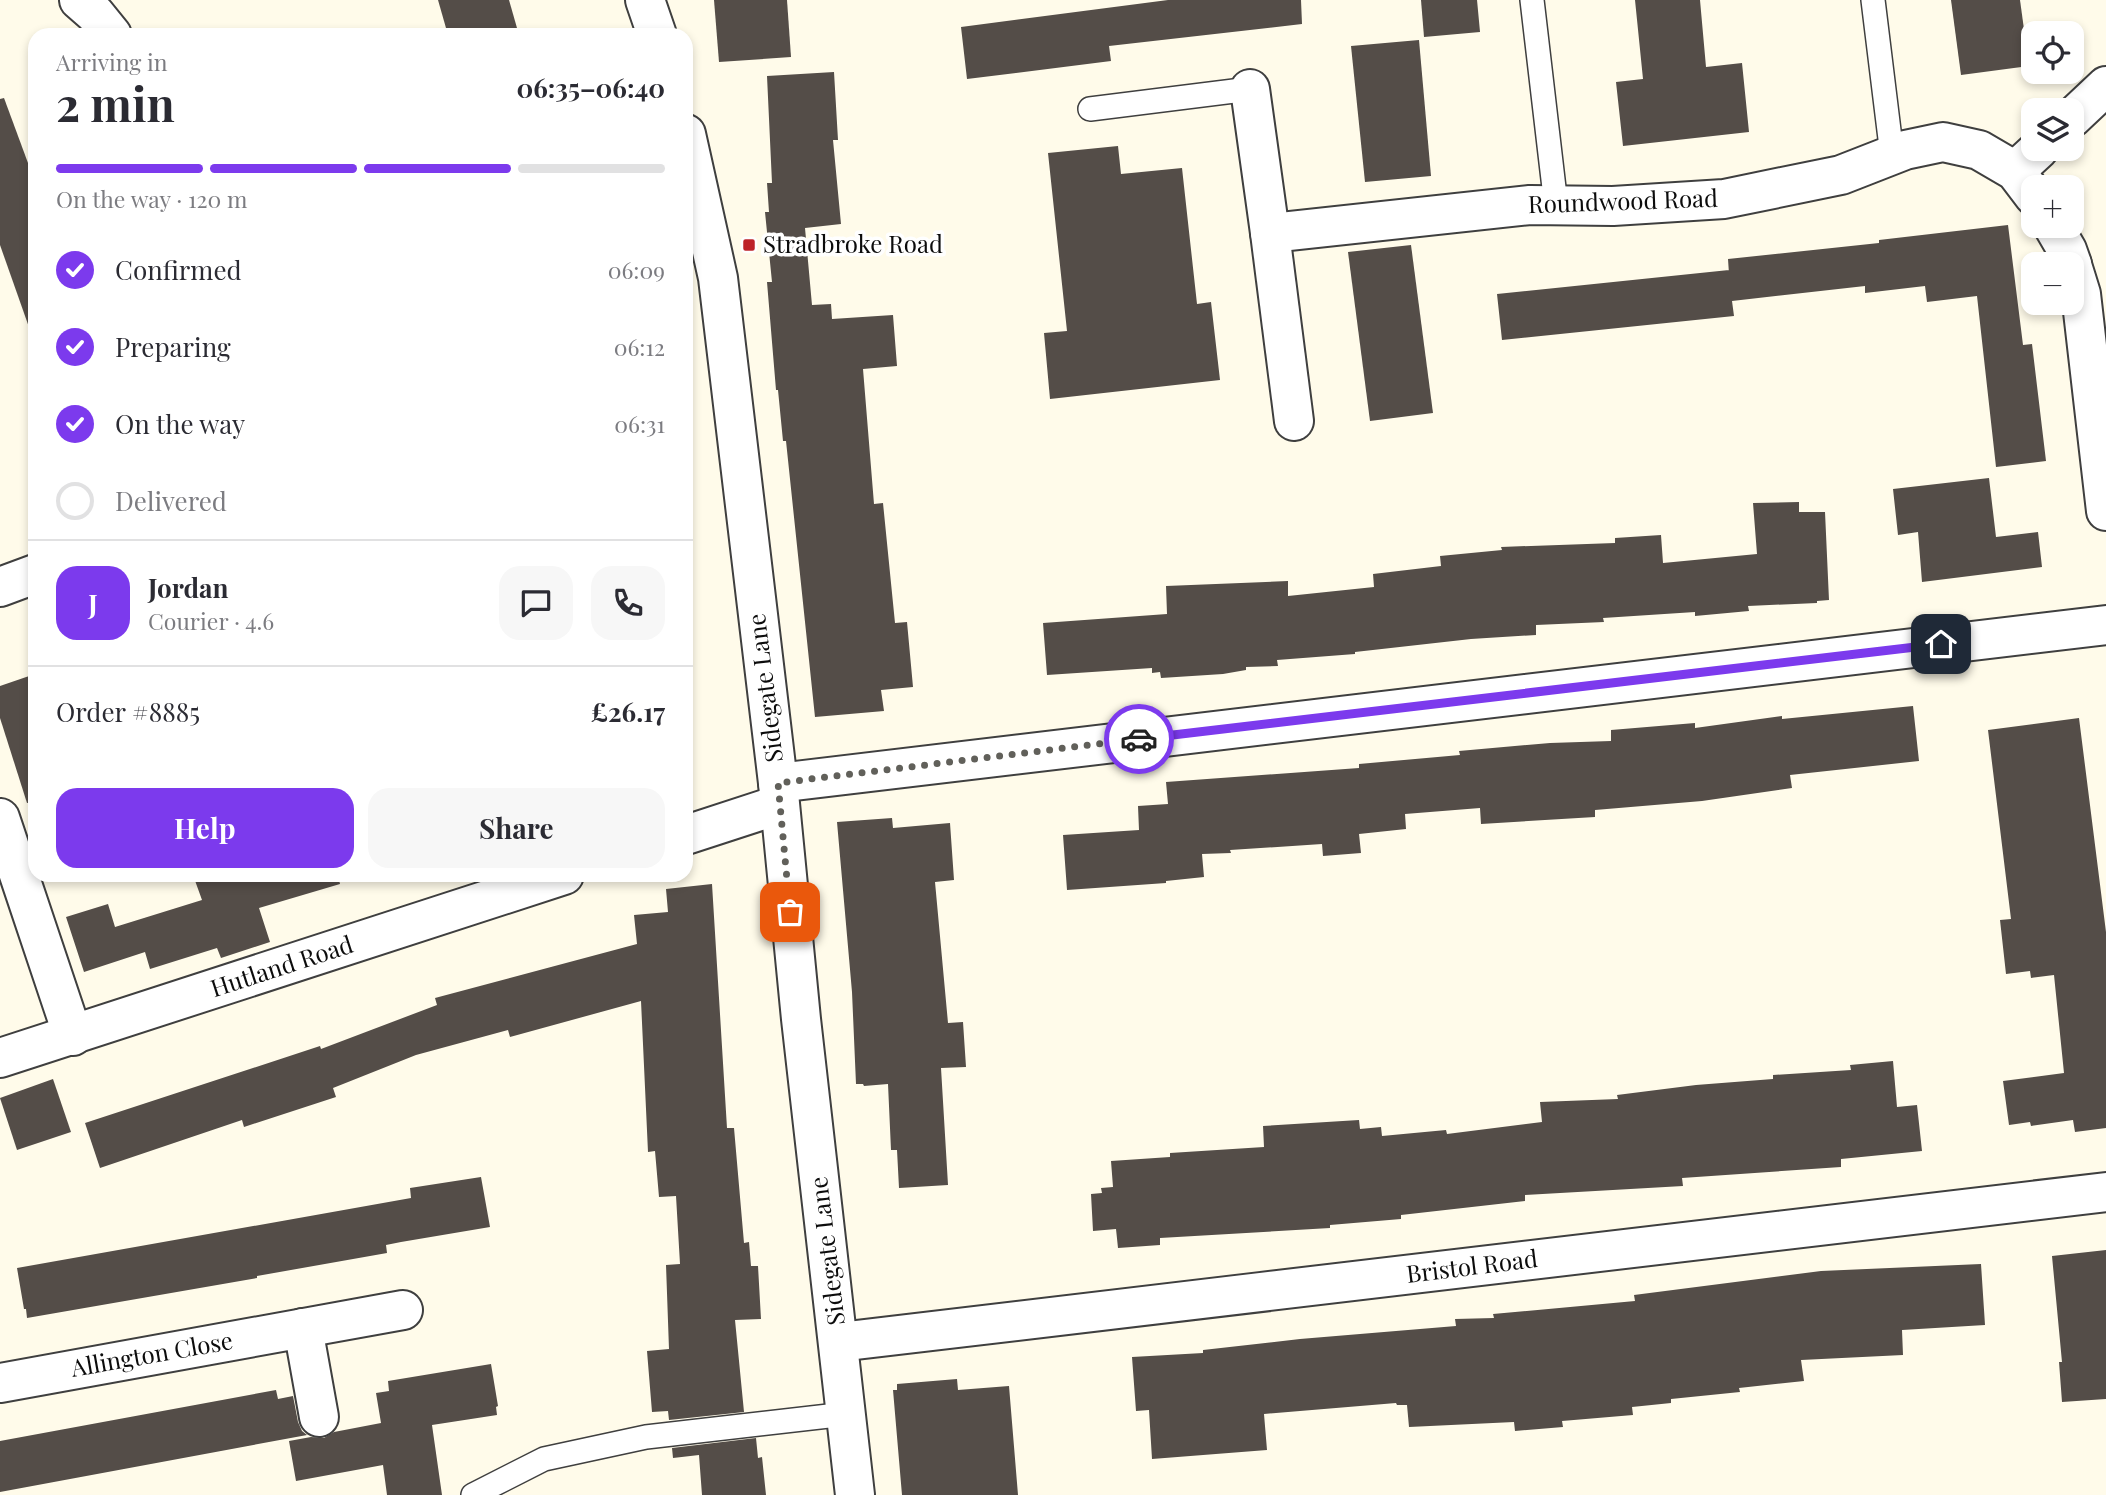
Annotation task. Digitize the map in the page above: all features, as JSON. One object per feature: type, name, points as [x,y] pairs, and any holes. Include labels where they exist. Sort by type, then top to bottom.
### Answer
[{"type":"street","points":[[79,0],[106,28]]},
{"type":"street","points":[[645,0],[655,28]]},
{"type":"street","points":[[2084,107],[2106,86]]},
{"type":"street","points":[[1250,89],[1294,421]]},
{"type":"street","name":"Roundwood Road","points":[[1270,233],[1530,205],[1613,206],[1724,199],[1841,175],[1905,150],[1943,142],[1979,150],[2029,172]]},
{"type":"street","name":"Sidegate Lane","points":[[693,166],[718,278],[855,1495]]},
{"type":"street","points":[[2083,315],[2106,510]]},
{"type":"street","points":[[0,587],[28,577]]},
{"type":"street","points":[[693,832],[778,794],[2106,625]]},
{"type":"street","points":[[0,818],[73,1036]]},
{"type":"street","name":"Hutland Road","points":[[0,1058],[543,882]]},
{"type":"street","name":"Bristol Road","points":[[839,1342],[2106,1192]]},
{"type":"street","name":"Allington Close","points":[[0,1382],[403,1310]]},
{"type":"street","points":[[303,1328],[319,1417]]},
{"type":"lane","points":[[1532,0],[1556,205]]},
{"type":"lane","points":[[1873,0],[1892,155]]},
{"type":"lane","points":[[1090,109],[1250,89]]},
{"type":"lane","points":[[473,1495],[544,1459],[646,1437],[846,1414]]},
{"type":"building","points":[[438,0],[509,0],[517,28],[446,28]]},
{"type":"building","points":[[714,0],[787,0],[791,57],[719,62]]},
{"type":"building","points":[[1168,0],[1301,0],[1302,24],[1109,46],[1111,61],[967,79],[961,27]]},
{"type":"building","points":[[1421,0],[1477,0],[1480,32],[1424,37]]},
{"type":"building","points":[[1635,0],[1700,0],[1706,67],[1742,63],[1749,132],[1623,146],[1616,82],[1643,79]]},
{"type":"building","points":[[1951,0],[2020,0],[2023,21],[2021,67],[1961,75]]},
{"type":"building","points":[[1419,40],[1431,176],[1365,182],[1351,46]]},
{"type":"building","points":[[834,72],[838,140],[833,140],[841,224],[805,228],[812,305],[831,304],[832,319],[893,315],[897,366],[863,369],[874,504],[883,503],[895,623],[907,622],[913,687],[881,690],[884,711],[815,717],[786,441],[783,441],[776,390],[767,282],[772,282],[765,212],[769,212],[767,183],[772,183],[767,76]]},
{"type":"building","points":[[4,98],[28,163],[28,324],[0,245],[0,99]]},
{"type":"building","points":[[1118,146],[1121,174],[1182,168],[1197,304],[1211,302],[1220,380],[1050,399],[1044,333],[1067,331],[1048,153]]},
{"type":"building","points":[[2008,225],[2023,345],[2032,344],[2046,461],[1996,467],[1977,296],[1927,302],[1925,286],[1865,293],[1865,286],[1732,301],[1734,316],[1502,340],[1497,294],[1729,270],[1728,259],[1879,243],[1879,240]]},
{"type":"building","points":[[1411,245],[1433,413],[1370,421],[1348,252]]},
{"type":"building","points":[[1989,478],[1996,537],[2038,532],[2042,567],[1922,582],[1918,532],[1898,535],[1893,489]]},
{"type":"building","points":[[1799,502],[1799,512],[1825,512],[1829,600],[1817,603],[1748,606],[1749,611],[1695,616],[1695,612],[1603,618],[1604,622],[1536,625],[1536,635],[1471,639],[1355,654],[1277,660],[1278,666],[1246,667],[1246,670],[1223,674],[1161,678],[1160,672],[1152,673],[1152,668],[1047,675],[1043,623],[1167,614],[1166,586],[1288,581],[1288,596],[1374,587],[1373,574],[1441,566],[1440,556],[1502,550],[1501,547],[1615,543],[1615,538],[1661,535],[1663,563],[1757,554],[1753,503]]},
{"type":"building","points":[[28,676],[28,803],[0,718],[0,686]]},
{"type":"building","points":[[1913,706],[1919,761],[1790,775],[1792,788],[1702,801],[1595,810],[1595,817],[1481,824],[1480,808],[1405,814],[1406,829],[1359,834],[1361,853],[1323,856],[1322,844],[1230,850],[1231,853],[1202,854],[1204,877],[1166,883],[1067,890],[1063,835],[1139,830],[1138,806],[1168,804],[1166,782],[1359,768],[1359,764],[1460,755],[1459,751],[1611,741],[1611,730],[1695,723],[1695,728],[1782,716],[1782,719]]},
{"type":"building","points":[[2079,718],[2106,932],[2106,1128],[2075,1132],[2073,1120],[2031,1126],[2030,1122],[2009,1125],[2003,1081],[2064,1073],[2054,975],[2031,978],[2030,971],[2006,974],[2000,920],[2011,919],[1988,730]]},
{"type":"building","points":[[892,818],[893,828],[950,823],[954,880],[935,882],[948,1023],[963,1022],[966,1067],[941,1068],[948,1185],[899,1188],[897,1150],[891,1150],[888,1084],[856,1084],[852,992],[837,822]]},
{"type":"building","points":[[196,882],[340,884],[259,908],[270,942],[221,958],[217,948],[150,969],[145,952],[84,972],[66,917],[108,904],[115,927],[202,900]]},
{"type":"building","points":[[712,884],[727,1128],[734,1128],[744,1243],[749,1242],[751,1266],[758,1266],[761,1319],[735,1320],[744,1412],[669,1420],[668,1411],[652,1412],[647,1351],[669,1349],[666,1265],[680,1264],[676,1196],[659,1197],[655,1151],[648,1152],[641,1001],[510,1037],[508,1030],[416,1055],[333,1088],[336,1097],[244,1127],[242,1120],[100,1168],[85,1123],[320,1046],[321,1049],[437,1005],[435,998],[637,944],[634,915],[668,912],[666,889]]},
{"type":"building","points":[[1893,1061],[1897,1107],[1917,1105],[1922,1151],[1841,1159],[1841,1167],[1682,1178],[1683,1186],[1525,1195],[1525,1201],[1401,1215],[1401,1219],[1330,1225],[1330,1228],[1160,1238],[1160,1245],[1118,1248],[1116,1229],[1093,1231],[1091,1194],[1102,1193],[1101,1188],[1113,1187],[1111,1161],[1170,1157],[1170,1153],[1264,1147],[1263,1126],[1359,1120],[1360,1129],[1381,1127],[1382,1136],[1446,1130],[1447,1134],[1542,1122],[1540,1102],[1618,1099],[1617,1095],[1773,1079],[1773,1075],[1851,1070],[1850,1065]]},
{"type":"building","points":[[53,1079],[71,1132],[17,1150],[0,1098]]},
{"type":"building","points":[[481,1177],[490,1227],[386,1245],[387,1253],[257,1278],[27,1318],[24,1309],[17,1268],[411,1198],[410,1188]]},
{"type":"building","points":[[2106,1250],[2106,1399],[2062,1402],[2059,1362],[2062,1362],[2052,1256]]},
{"type":"building","points":[[1981,1264],[1985,1325],[1902,1330],[1903,1355],[1801,1360],[1804,1381],[1739,1388],[1740,1392],[1671,1399],[1671,1403],[1632,1407],[1633,1415],[1562,1421],[1563,1427],[1515,1431],[1514,1422],[1409,1427],[1407,1405],[1396,1403],[1264,1414],[1267,1450],[1152,1459],[1149,1410],[1136,1411],[1132,1357],[1203,1353],[1203,1350],[1300,1339],[1456,1326],[1455,1319],[1494,1318],[1493,1314],[1635,1301],[1634,1295],[1821,1271]]},
{"type":"building","points":[[491,1364],[497,1415],[432,1425],[442,1495],[387,1495],[383,1465],[296,1481],[289,1441],[311,1437],[324,1438],[334,1432],[381,1423],[376,1393],[389,1391],[388,1381]]},
{"type":"building","points":[[957,1379],[958,1390],[1009,1386],[1018,1495],[902,1495],[893,1390],[897,1390],[897,1384]]},
{"type":"building","points":[[276,1390],[278,1399],[293,1396],[298,1422],[307,1435],[0,1492],[0,1441]]},
{"type":"building","points":[[756,1438],[758,1458],[762,1457],[766,1495],[702,1495],[699,1455],[673,1458],[672,1448]]},
{"type":"way so far","points":[[790,912],[778,783],[1139,739]]},
{"type":"place","name":"Stradbroke Road","points":[[749,245]]},
{"type":"route","points":[[1139,739],[1941,644]]}]
